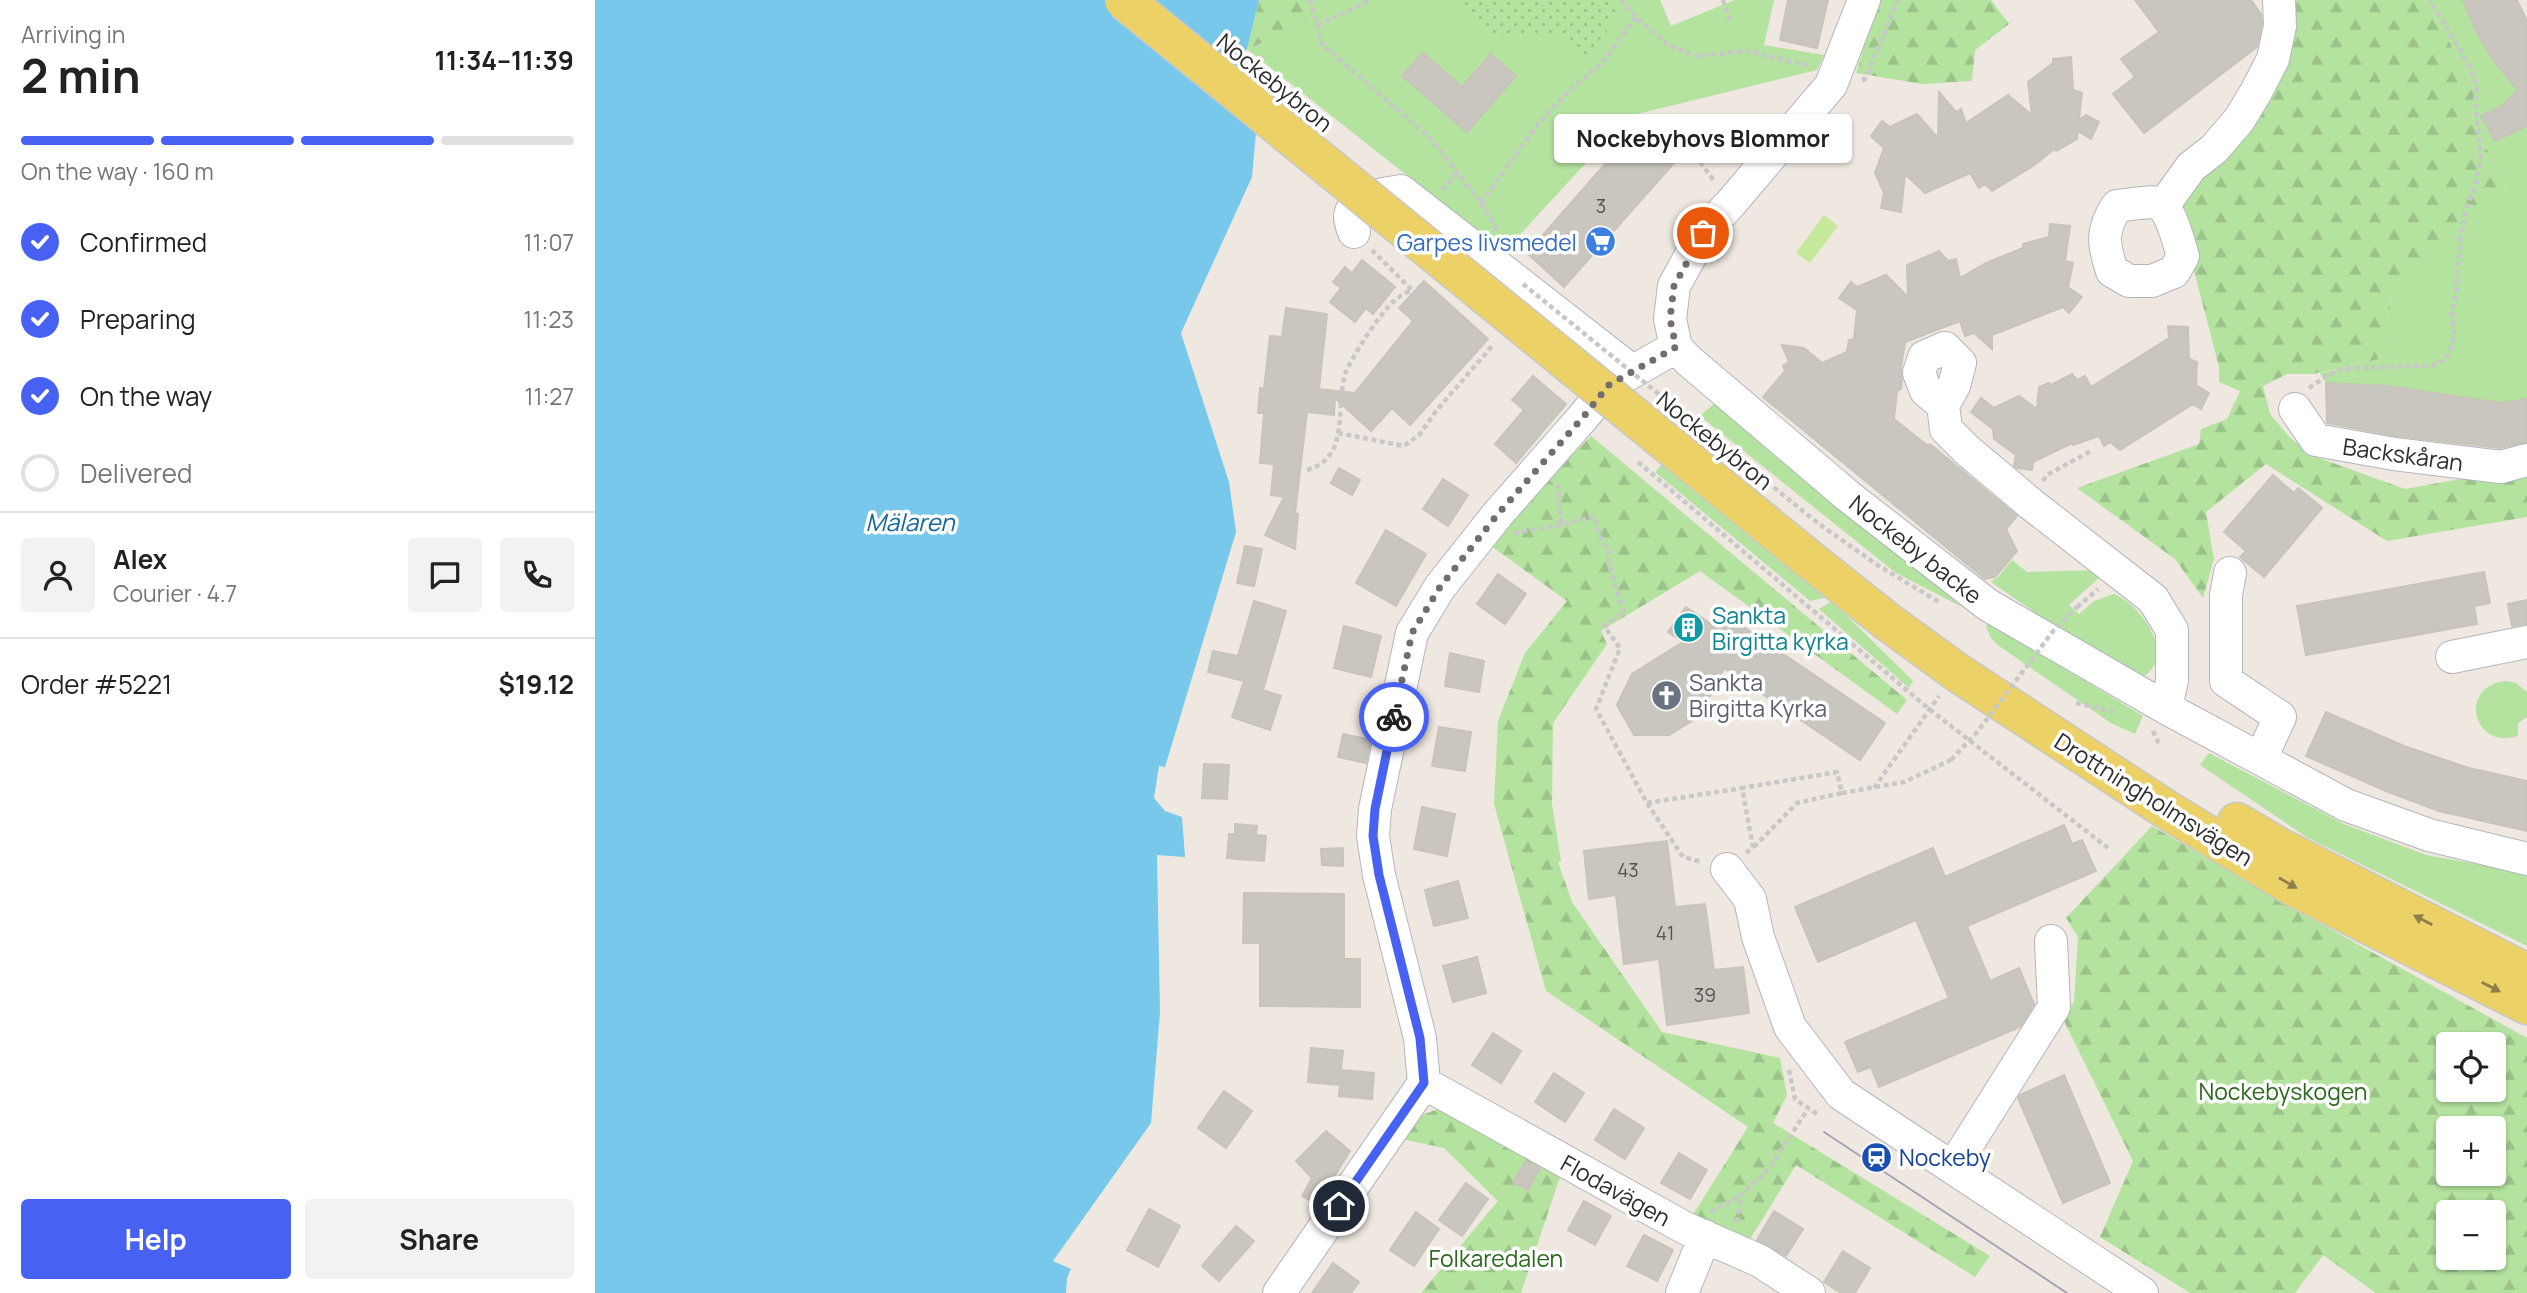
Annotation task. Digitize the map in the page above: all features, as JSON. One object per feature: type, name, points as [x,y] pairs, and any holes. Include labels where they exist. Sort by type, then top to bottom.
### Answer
[{"type":"main road","name":"Nockebybron","points":[[1124,0],[1812,547]]},
{"type":"main road","name":"Nockebybron","points":[[1152,0],[1812,547]]},
{"type":"main road","name":"Drottningholmsvägen","points":[[1812,547],[1902,604],[2052,708],[2179,788],[2279,846],[2527,974]]},
{"type":"main road","name":"Drottningholmsvägen","points":[[1812,547],[1888,622],[1958,673],[2167,810],[2293,886],[2527,1005]]},
{"type":"street","points":[[1279,1293],[1424,1083],[1420,1038],[1379,875],[1373,836],[1375,809],[1412,633],[1440,587],[1497,515],[1609,385],[1632,371],[1682,354],[1670,319],[1674,286],[1703,233],[1831,85],[1864,0]]},
{"type":"street","points":[[2163,206],[2191,167],[2214,149],[2239,120],[2256,92],[2273,59],[2280,26],[2279,0]]},
{"type":"street","points":[[1354,232],[1349,218],[1350,211],[1361,198],[1401,191],[1632,371]]},
{"type":"street","name":"Nockeby backe","points":[[1682,354],[1848,496],[1988,605],[2166,708],[2346,805],[2429,835],[2527,859]]},
{"type":"street","points":[[1943,405],[1946,429],[1968,451],[2153,599],[2172,631],[2172,680],[2166,708]]},
{"type":"street","name":"Backskåran","points":[[2295,409],[2316,440],[2394,454],[2501,467],[2527,460]]},
{"type":"street","points":[[2230,573],[2226,595],[2227,681],[2280,717],[2261,758]]},
{"type":"street","points":[[2452,657],[2527,642]]},
{"type":"street","points":[[1727,869],[1750,899],[1758,937],[1790,1027],[1841,1094],[2142,1293]]},
{"type":"street","points":[[1953,1167],[2054,1007],[2051,941]]},
{"type":"street","name":"Flodavägen","points":[[1424,1083],[1685,1228],[1760,1261],[1809,1293]]},
{"type":"street","points":[[1682,1293],[1720,1242]]},
{"type":"path","points":[[1310,0],[1322,44],[1429,137],[1481,203],[1499,233]]},
{"type":"path","points":[[1317,24],[1371,0]]},
{"type":"path","points":[[1621,0],[1668,45],[1697,56],[1746,51],[1791,60],[1851,82],[1865,79],[1898,0]]},
{"type":"path","points":[[1723,0],[1731,24]]},
{"type":"path","points":[[2295,409],[2310,387],[2342,369],[2437,365],[2449,354],[2454,338],[2452,313],[2460,241],[2466,209],[2476,184],[2481,153],[2475,105],[2477,87],[2469,65],[2430,0]]},
{"type":"path","points":[[1481,203],[1538,124],[1570,90],[1602,63],[1636,17]]},
{"type":"path","points":[[1700,162],[1722,191]]},
{"type":"path","points":[[1307,470],[1321,466],[1337,444],[1345,375],[1355,352],[1393,302],[1412,289],[1354,232]]},
{"type":"path","name":"Nockebybron","points":[[1515,277],[1819,524],[1879,566],[1939,602]]},
{"type":"path","points":[[1338,433],[1405,446],[1420,434],[1436,411],[1493,345]]},
{"type":"path","points":[[2029,502],[2047,475],[2091,451]]},
{"type":"path","points":[[1637,461],[1929,709],[2108,848]]},
{"type":"path","points":[[1559,498],[1561,525]]},
{"type":"path","points":[[1515,534],[1594,516],[1609,553],[1609,564],[1624,613],[1604,626],[1620,648],[1596,709],[1647,803],[1683,857],[1727,869],[1797,803],[1904,782],[1951,760],[1978,731],[2054,630],[2077,607]]},
{"type":"path","points":[[1913,694],[1917,688]]},
{"type":"path","points":[[1874,788],[1940,695]]},
{"type":"path","points":[[1647,803],[1837,772],[1842,793]]},
{"type":"path","points":[[1742,788],[1753,847]]},
{"type":"path","points":[[1720,1242],[1741,1195],[1768,1170],[1808,1109],[1817,1114]]},
{"type":"green space","points":[[1259,0],[1303,0],[1311,23],[1247,49]]},
{"type":"green space","points":[[1303,0],[1660,0],[1671,26],[1735,0],[1774,0],[1764,45],[1824,55],[1817,70],[1629,116],[1504,252],[1247,49],[1311,23]]},
{"type":"green space","points":[[1457,0],[1605,0],[1621,14],[1586,56],[1561,34],[1499,38]]},
{"type":"green space","points":[[1878,0],[1991,0],[2009,24],[1975,50],[1972,81],[1922,84],[1856,73]]},
{"type":"green space","points":[[2285,0],[2427,0],[2475,86],[2472,118],[2506,189],[2391,298],[2384,358],[2313,374],[2287,374],[2263,386],[2270,414],[2290,438],[2319,458],[2405,489],[2527,467],[2527,517],[2387,541],[2266,464],[2206,512],[2214,559],[2203,598],[2175,559],[2077,488],[2199,444],[2201,429],[2227,419],[2240,391],[2219,382],[2219,367],[2177,205],[2197,174]]},
{"type":"green space","points":[[2427,0],[2463,0],[2491,53],[2527,100],[2527,399],[2501,403],[2388,386],[2326,383],[2320,373],[2384,358],[2391,298],[2506,189],[2472,118],[2475,86]]},
{"type":"green space","points":[[1824,215],[1838,226],[1810,263],[1796,253]]},
{"type":"green space","points":[[1717,401],[1962,607],[1896,573],[1700,416]]},
{"type":"green space","points":[[1591,436],[1907,700],[1897,714],[1700,571],[1601,631],[1607,644],[1553,723],[1552,804],[1561,861],[1558,862],[1572,902],[1662,1032],[1780,1058],[1787,1095],[1773,1123],[1990,1256],[1975,1277],[1796,1165],[1747,1244],[1691,1218],[1748,1127],[1546,991],[1494,804],[1498,721],[1525,653],[1567,601],[1487,543]]},
{"type":"green space","points":[[1663,463],[1818,589],[1824,598],[1810,601],[1655,472]]},
{"type":"green space","points":[[2012,560],[2027,572],[2098,570],[2103,574],[2069,605],[2079,614],[2094,601],[2114,594],[2135,608],[2152,632],[2156,645],[2157,657],[2152,668],[2142,677],[2063,632],[1991,582]]},
{"type":"green space","points":[[1832,601],[1913,681],[1909,688],[1819,609]]},
{"type":"green space","points":[[1988,622],[2143,716],[2135,734],[2111,723],[1999,646],[1991,638],[1986,627]]},
{"type":"green space","points":[[2506,681],[2516,683],[2527,692],[2527,717],[2518,723],[2518,736],[2503,738],[2490,734],[2482,727],[2476,705],[2481,694],[2491,685]]},
{"type":"green space","points":[[2209,753],[2344,824],[2426,855],[2527,873],[2527,946],[2308,838],[2200,765]]},
{"type":"green space","name":"Nockebyskogen","points":[[2152,826],[2305,915],[2527,1038],[2527,1293],[2376,1293],[2323,1255],[2295,1293],[2190,1293],[2100,1237],[2133,1161],[2062,1017],[2074,1002],[2078,937],[2066,918]]},
{"type":"green space","name":"Folkaredalen","points":[[1439,1109],[1561,1174],[1521,1293],[1421,1293],[1498,1201],[1444,1148],[1401,1139],[1424,1114]]},
{"type":"water","name":"Mälaren","points":[[595,0],[1259,0],[1247,49],[1218,101],[1256,132],[1252,177],[1181,333],[1229,482],[1236,532],[1165,767],[1159,766],[1154,798],[1165,811],[1182,817],[1185,857],[1157,855],[1160,1012],[1151,1123],[1053,1261],[1071,1269],[1066,1293],[595,1293]]},
{"type":"building","points":[[1788,0],[1828,0],[1817,48],[1780,40]]},
{"type":"building","points":[[2135,0],[2251,0],[2261,14],[2262,24],[2257,47],[2144,133],[2113,94],[2135,77],[2121,59],[2159,32]]},
{"type":"building","points":[[2463,0],[2517,0],[2527,21],[2527,126],[2495,141],[2481,116],[2502,106],[2518,90],[2495,63],[2477,33]]},
{"type":"building","points":[[1423,53],[1462,87],[1491,54],[1516,76],[1467,132],[1402,76]]},
{"type":"building","points":[[2071,57],[2073,90],[2082,93],[2079,120],[2086,115],[2099,122],[2091,139],[2078,131],[2077,139],[2056,151],[2054,149],[2036,164],[1992,191],[1985,184],[1979,188],[1970,173],[1925,193],[1905,174],[1901,212],[1881,208],[1884,193],[1875,173],[1884,148],[1871,136],[1882,121],[1890,127],[1917,114],[1938,138],[1939,92],[1956,112],[1961,109],[1966,123],[2008,95],[2032,115],[2028,82],[2053,63],[2053,59]]},
{"type":"building","points":[[1636,129],[1674,163],[1564,287],[1527,253]]},
{"type":"building","points":[[2050,224],[2070,226],[2065,261],[2073,263],[2068,287],[2082,297],[2069,313],[2063,307],[1992,335],[1992,349],[1974,333],[1965,336],[1960,321],[1905,342],[1901,389],[1897,391],[1894,419],[1928,446],[1930,444],[2017,516],[2006,529],[2017,551],[1995,577],[1985,579],[1763,397],[1785,371],[1783,366],[1789,362],[1782,345],[1804,348],[1822,363],[1847,352],[1849,340],[1854,339],[1857,310],[1839,298],[1851,282],[1857,287],[1886,275],[1908,297],[1907,265],[1939,251],[1948,261],[1956,259],[1960,278],[1986,263],[2023,248],[2023,244],[2049,237]]},
{"type":"building","points":[[1362,260],[1395,287],[1373,314],[1366,308],[1355,322],[1330,302],[1341,288],[1333,282],[1345,267],[1352,273]]},
{"type":"building","points":[[1424,281],[1488,339],[1410,425],[1392,408],[1371,431],[1335,398],[1334,415],[1307,412],[1295,513],[1298,514],[1295,549],[1265,535],[1284,497],[1271,495],[1274,464],[1260,463],[1264,413],[1258,413],[1260,388],[1264,389],[1270,336],[1282,337],[1286,308],[1327,314],[1319,389],[1355,393],[1413,321],[1399,308]]},
{"type":"building","points":[[2168,326],[2188,327],[2189,359],[2197,362],[2196,385],[2209,393],[2201,409],[2193,404],[2120,450],[2110,442],[2104,446],[2099,436],[2073,445],[2072,443],[2033,462],[2032,470],[2017,468],[2014,466],[2016,455],[1994,439],[1993,429],[1971,412],[1981,398],[1994,408],[2019,396],[2037,409],[2039,387],[2049,383],[2051,385],[2072,374],[2077,380],[2085,376],[2091,387],[2169,338]]},
{"type":"building","points":[[1533,376],[1566,404],[1516,463],[1495,444],[1524,410],[1512,400]]},
{"type":"building","points":[[2326,383],[2388,386],[2501,403],[2527,399],[2527,442],[2500,448],[2396,436],[2327,423]]},
{"type":"building","points":[[1339,468],[1360,480],[1352,495],[1331,483]]},
{"type":"building","points":[[2273,475],[2294,493],[2298,488],[2322,508],[2264,577],[2240,557],[2246,551],[2224,532]]},
{"type":"building","points":[[1443,479],[1468,495],[1448,526],[1423,509]]},
{"type":"building","points":[[1386,530],[1426,554],[1396,606],[1356,583]]},
{"type":"building","points":[[1245,546],[1262,549],[1254,586],[1237,583]]},
{"type":"building","points":[[2484,572],[2490,603],[2474,606],[2477,624],[2306,655],[2297,606]]},
{"type":"building","points":[[1498,574],[1526,594],[1505,624],[1477,604]]},
{"type":"building","points":[[2527,600],[2527,624],[2512,626],[2508,604]]},
{"type":"building","points":[[1254,601],[1286,611],[1263,690],[1281,696],[1270,730],[1232,717],[1244,681],[1208,672],[1213,651],[1238,656]]},
{"type":"building","points":[[1686,607],[1714,626],[1723,613],[1885,723],[1860,760],[1724,668],[1700,716],[1669,735],[1634,735],[1617,705],[1632,674],[1683,642],[1668,632]]},
{"type":"building","points":[[1344,626],[1381,636],[1371,677],[1334,668]]},
{"type":"building","points":[[1450,653],[1484,661],[1479,692],[1445,686]]},
{"type":"building","points":[[2326,712],[2404,746],[2469,768],[2527,781],[2527,831],[2439,811],[2306,756]]},
{"type":"building","points":[[1439,727],[1471,732],[1465,771],[1432,766]]},
{"type":"building","points":[[1343,734],[1371,740],[1366,763],[1338,757]]},
{"type":"building","points":[[1204,764],[1229,765],[1227,799],[1202,798]]},
{"type":"building","points":[[1422,807],[1455,814],[1447,856],[1414,849]]},
{"type":"building","points":[[1235,824],[1257,826],[1256,835],[1266,836],[1264,861],[1227,858],[1229,834],[1235,834]]},
{"type":"building","points":[[2064,825],[2072,844],[2082,840],[2096,871],[1967,926],[1990,981],[2019,968],[2034,1004],[2020,1027],[1879,1087],[1871,1067],[1858,1072],[1845,1042],[1949,998],[1916,920],[1818,962],[1795,907],[1933,848],[1945,877]]},
{"type":"building","points":[[1667,841],[1675,907],[1705,904],[1714,970],[1743,967],[1749,1013],[1667,1025],[1659,959],[1624,964],[1616,895],[1589,899],[1584,851]]},
{"type":"building","points":[[1343,848],[1343,866],[1322,865],[1321,849]]},
{"type":"building","points":[[1458,881],[1468,918],[1434,926],[1425,890]]},
{"type":"building","points":[[1244,893],[1344,894],[1344,959],[1360,959],[1360,1007],[1260,1006],[1260,943],[1243,943]]},
{"type":"building","points":[[1477,957],[1486,993],[1453,1002],[1443,966]]},
{"type":"building","points":[[1493,1033],[1521,1051],[1501,1083],[1472,1065]]},
{"type":"building","points":[[1311,1048],[1343,1051],[1341,1070],[1374,1073],[1372,1099],[1339,1096],[1340,1085],[1308,1082]]},
{"type":"building","points":[[1554,1073],[1584,1093],[1565,1122],[1535,1102]]},
{"type":"building","points":[[2064,1075],[2110,1183],[2063,1203],[2018,1098]]},
{"type":"building","points":[[1224,1091],[1252,1111],[1226,1148],[1198,1128]]},
{"type":"building","points":[[1614,1109],[1644,1128],[1625,1159],[1595,1140]]},
{"type":"building","points":[[1326,1131],[1350,1151],[1317,1204],[1302,1196],[1312,1178],[1296,1161]]},
{"type":"building","points":[[1679,1153],[1707,1170],[1690,1199],[1661,1183]]},
{"type":"building","points":[[1526,1161],[1540,1169],[1528,1190],[1513,1182]]},
{"type":"building","points":[[1466,1183],[1488,1199],[1462,1236],[1439,1220]]},
{"type":"building","points":[[1584,1201],[1611,1216],[1595,1245],[1568,1230]]},
{"type":"building","points":[[1149,1209],[1180,1226],[1158,1267],[1127,1250]]},
{"type":"building","points":[[1774,1211],[1803,1229],[1786,1256],[1757,1240]]},
{"type":"building","points":[[1416,1212],[1439,1229],[1414,1266],[1390,1250]]},
{"type":"building","points":[[1236,1226],[1254,1241],[1219,1281],[1202,1266]]},
{"type":"building","points":[[1644,1235],[1673,1250],[1657,1281],[1627,1266]]},
{"type":"building","points":[[1843,1251],[1870,1268],[1855,1293],[1841,1293],[1824,1282]]},
{"type":"building","points":[[1333,1263],[1359,1282],[1351,1293],[1312,1293]]},
{"type":"tram line","points":[[1824,1132],[2067,1293]]},
{"type":"way so far","points":[[1394,717],[1412,633],[1440,587],[1497,515],[1609,385],[1676,347],[1670,319],[1674,286],[1703,233]]},
{"type":"place","name":"Nockebyhovs Blommor","points":[[1703,233]]},
{"type":"place","name":"Garpes livsmedel","points":[[1600,242]]},
{"type":"place","name":"Sankta Birgitta kyrka","points":[[1689,628]]},
{"type":"place","name":"Sankta Birgitta Kyrka","points":[[1666,695]]},
{"type":"place","name":"Nockeby","points":[[1876,1157]]},
{"type":"route","points":[[1339,1206],[1424,1083],[1420,1038],[1379,875],[1373,836],[1375,809],[1394,717]]}]
